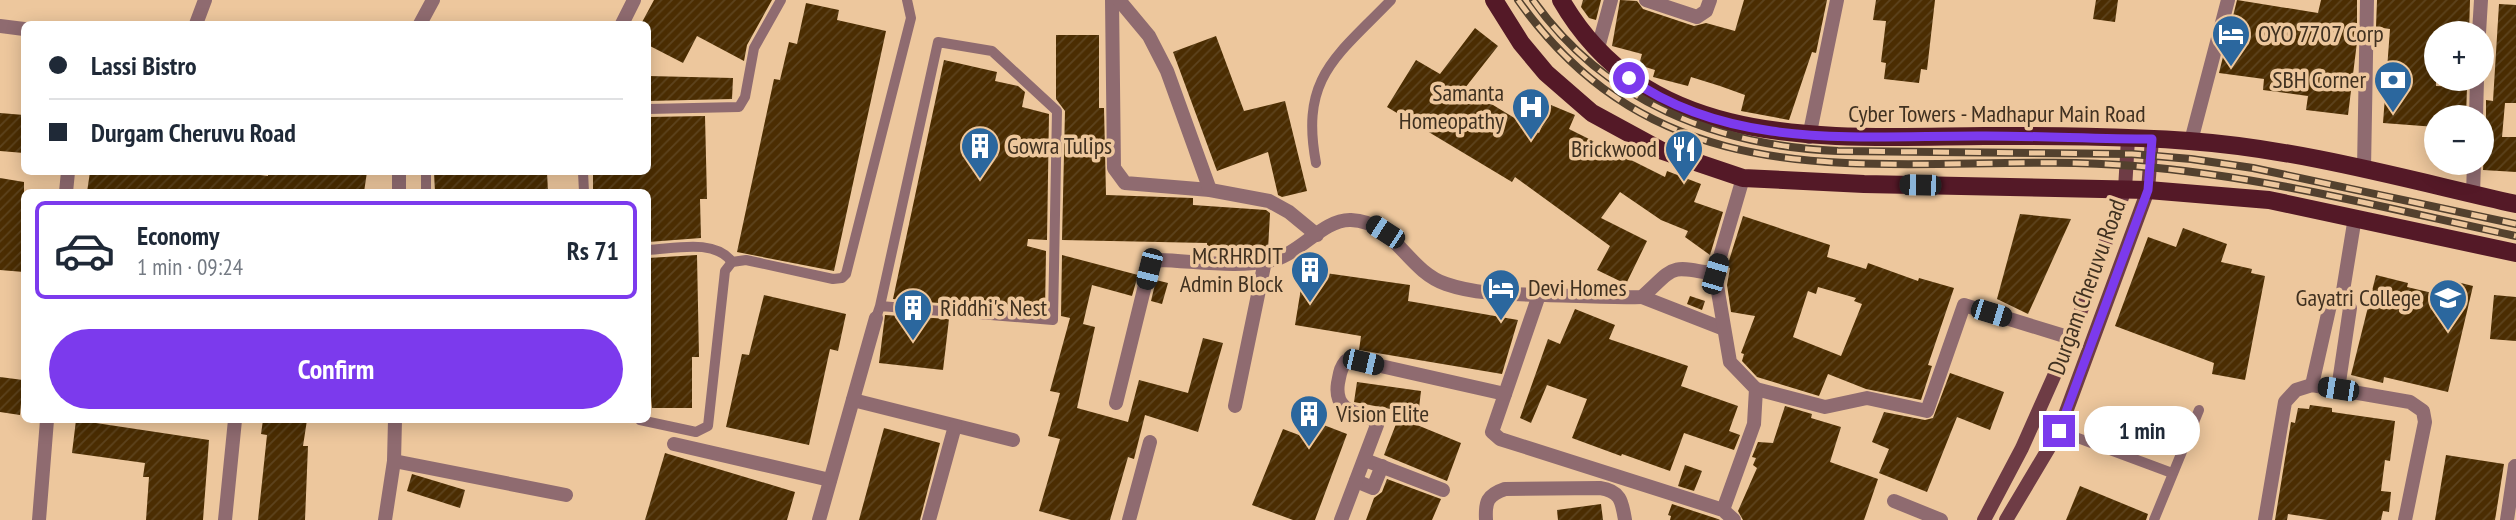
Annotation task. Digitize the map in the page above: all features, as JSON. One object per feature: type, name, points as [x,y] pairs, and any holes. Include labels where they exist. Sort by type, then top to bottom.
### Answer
[{"type":"main road","points":[[1494,0],[1521,43],[1546,73],[1592,113],[1660,150],[1743,178],[1864,184],[2148,190],[2269,201],[2516,253]]},
{"type":"main road","name":"Cyber Towers - Madhapur Main Road","points":[[1561,0],[1582,34],[1643,87],[1698,112],[1737,124],[1809,137],[2191,141],[2364,169],[2516,204]]},
{"type":"main road","name":"Durgam Cheruvu Road","points":[[1984,520],[2022,449],[2071,338],[2125,189],[2128,139]]},
{"type":"main road","name":"Durgam Cheruvu Road","points":[[2006,520],[2059,431],[2148,190],[2152,139]]},
{"type":"street","points":[[197,21],[205,0]]},
{"type":"street","points":[[422,21],[433,0]]},
{"type":"street","points":[[624,21],[634,0]]},
{"type":"street","points":[[1112,0],[1114,168],[1117,176],[1125,183],[1137,186],[1210,190],[1269,201],[1289,212],[1317,235]]},
{"type":"street","points":[[1119,0],[1149,36],[1167,71],[1210,190]]},
{"type":"street","points":[[1598,48],[1611,0]]},
{"type":"street","points":[[1646,0],[1697,17],[1706,11],[1710,0]]},
{"type":"street","points":[[1809,137],[1838,0]]},
{"type":"street","points":[[2191,141],[2228,0]]},
{"type":"street","points":[[2364,169],[2367,0]]},
{"type":"street","points":[[2480,21],[2481,0]]},
{"type":"street","points":[[0,26],[21,29]]},
{"type":"street","points":[[2473,194],[2474,175]]},
{"type":"street","points":[[1743,178],[1715,274],[1730,362],[1756,389],[1825,407],[1867,398],[1927,411],[1964,305],[2071,338]]},
{"type":"street","points":[[2338,389],[2350,308],[2342,297],[2355,217]]},
{"type":"street","points":[[1116,403],[1153,262],[1265,261],[1287,254],[1349,219],[1371,223],[1385,232],[1419,267],[1445,284],[1496,295],[1642,297],[1724,329]]},
{"type":"street","points":[[1235,406],[1265,261]]},
{"type":"street","points":[[1642,297],[1670,270],[1680,268],[1715,274]]},
{"type":"street","points":[[1539,295],[1492,426],[1492,432],[1500,439],[1728,515],[1755,424],[1756,389]]},
{"type":"street","points":[[2312,385],[2330,305],[2342,297]]},
{"type":"street","points":[[819,520],[878,312]]},
{"type":"street","points":[[1341,520],[1376,421],[1346,410],[1337,396],[1341,367],[1346,361],[1363,362],[1505,394]]},
{"type":"street","points":[[2265,520],[2285,402],[2296,390],[2312,385],[2410,402],[2423,411],[2425,422],[2405,520]]},
{"type":"street","points":[[853,400],[1013,440]]},
{"type":"street","points":[[39,520],[47,423]]},
{"type":"street","points":[[225,520],[235,423]]},
{"type":"street","points":[[385,520],[394,461],[396,423]]},
{"type":"street","points":[[929,520],[955,426]]},
{"type":"street","points":[[1129,520],[1150,442]]},
{"type":"street","points":[[674,444],[830,480]]},
{"type":"street","points":[[1366,455],[1444,486],[1382,466],[1366,455]]},
{"type":"street","points":[[394,461],[566,495]]},
{"type":"street","points":[[1356,481],[1373,488],[1382,466]]},
{"type":"street","points":[[2507,520],[2515,466]]},
{"type":"street","points":[[1486,520],[1489,496],[1505,489],[1601,488],[1611,489],[1619,495],[1625,520]]},
{"type":"street","points":[[1894,501],[1941,520]]},
{"type":"lane","points":[[651,109],[739,107],[745,97],[754,48],[781,0]]},
{"type":"lane","points":[[651,422],[696,432],[708,426],[725,271],[732,262],[746,260],[833,279],[842,278],[845,274],[911,18],[908,0]]},
{"type":"lane","points":[[1316,163],[1311,135],[1312,110],[1319,80],[1344,49],[1391,0]]},
{"type":"lane","points":[[938,42],[992,51],[1057,111],[1053,320],[878,312],[938,42]]},
{"type":"lane","points":[[651,250],[713,247],[726,254],[732,262]]},
{"type":"lane","points":[[2154,520],[2199,410]]},
{"type":"lane","points":[[2059,431],[2172,473]]},
{"type":"building","points":[[654,0],[772,0],[747,45],[744,61],[697,36],[683,63],[651,47],[651,21],[643,21]]},
{"type":"building","points":[[1583,0],[1601,0],[1596,20],[1589,18],[1581,7]]},
{"type":"building","points":[[1620,0],[1637,1],[1643,9],[1694,26],[1706,23],[1735,31],[1744,0],[1827,0],[1816,53],[1812,52],[1789,120],[1741,111],[1745,95],[1720,86],[1691,77],[1688,86],[1653,77],[1655,70],[1639,65],[1642,54],[1612,46]]},
{"type":"building","points":[[1876,0],[1935,0],[1927,70],[1921,69],[1919,83],[1884,79],[1886,63],[1881,62],[1886,21],[1873,20]]},
{"type":"building","points":[[2096,0],[2118,0],[2115,22],[2093,19]]},
{"type":"building","points":[[2237,0],[2318,13],[2321,0],[2357,0],[2357,42],[2348,115],[2306,110],[2308,96],[2263,90],[2264,79],[2219,73]]},
{"type":"building","points":[[2377,0],[2470,0],[2469,21],[2424,21],[2424,91],[2467,91],[2466,105],[2424,105],[2424,126],[2383,123],[2390,29],[2376,27]]},
{"type":"building","points":[[806,3],[839,10],[837,20],[886,31],[834,271],[737,252],[774,79],[780,80],[789,42],[797,44]]},
{"type":"building","points":[[2499,4],[2516,5],[2516,103],[2505,103],[2502,137],[2516,137],[2516,172],[2494,171],[2494,105],[2486,105],[2486,100],[2493,101]]},
{"type":"building","points":[[1475,28],[1498,46],[1465,88],[1539,133],[1551,105],[1575,115],[1569,129],[1665,177],[1667,171],[1701,184],[1694,202],[1723,212],[1710,255],[1685,237],[1688,231],[1661,220],[1620,192],[1601,218],[1647,241],[1626,284],[1597,270],[1610,246],[1515,177],[1512,182],[1387,107],[1416,60],[1440,74]]},
{"type":"building","points":[[1056,35],[1099,35],[1099,108],[1104,108],[1106,195],[1193,198],[1193,205],[1266,210],[1270,213],[1268,250],[1207,247],[1207,243],[1062,240],[1065,111],[1056,99]]},
{"type":"building","points":[[1216,36],[1244,111],[1285,101],[1307,191],[1282,197],[1278,195],[1268,152],[1217,171],[1173,52]]},
{"type":"building","name":"Gowra Tulips","points":[[944,60],[997,72],[995,81],[1018,86],[1025,92],[1022,107],[1049,114],[1047,240],[1028,239],[1027,246],[1046,251],[1045,311],[983,300],[982,305],[951,298],[950,304],[893,299]]},
{"type":"building","points":[[651,76],[733,78],[732,99],[651,101]]},
{"type":"building","points":[[0,113],[21,115],[21,153],[0,151]]},
{"type":"building","points":[[705,116],[707,199],[700,199],[701,238],[651,242],[651,189],[593,189],[593,175],[651,175],[651,117]]},
{"type":"building","points":[[90,175],[367,175],[364,189],[87,189]]},
{"type":"building","points":[[434,175],[547,175],[548,189],[435,189]]},
{"type":"building","points":[[0,178],[24,182],[24,189],[21,189],[21,272],[0,270]]},
{"type":"building","points":[[2020,214],[2071,219],[2028,314],[1997,299]]},
{"type":"building","points":[[1743,216],[1830,245],[1827,257],[1866,269],[1868,263],[1918,281],[1919,278],[1954,288],[1928,365],[1932,366],[1921,400],[1866,389],[1828,374],[1819,396],[1757,377],[1742,361],[1744,354],[1741,353],[1755,316],[1731,312],[1727,285],[1730,268],[1727,267]],"holes":[[[1818,287],[1856,298],[1854,301],[1862,304],[1841,356],[1793,337],[1808,291],[1816,294]]]},
{"type":"building","points":[[2183,228],[2227,244],[2221,262],[2252,269],[2251,273],[2265,276],[2245,380],[2212,374],[2214,363],[2115,326],[2148,237],[2176,247]]},
{"type":"building","points":[[697,255],[699,357],[692,357],[692,408],[652,408],[651,258]]},
{"type":"building","points":[[1062,255],[1138,275],[1132,296],[1092,285],[1083,324],[1095,327],[1077,408],[1128,422],[1139,380],[1188,393],[1203,338],[1223,343],[1198,432],[1145,415],[1134,459],[1128,457],[1110,520],[1071,520],[1039,511],[1060,439],[1048,436],[1060,393],[1050,391],[1070,318],[1061,316]]},
{"type":"building","points":[[1304,270],[1410,285],[1408,301],[1518,320],[1502,374],[1359,350],[1361,336],[1295,325]]},
{"type":"building","points":[[2376,275],[2408,283],[2407,287],[2441,295],[2445,279],[2473,286],[2448,392],[2384,377],[2383,383],[2351,375]]},
{"type":"building","points":[[1156,280],[1168,283],[1162,304],[1151,301]]},
{"type":"building","points":[[764,295],[846,314],[838,351],[830,349],[809,445],[726,427],[742,354],[749,355]]},
{"type":"building","points":[[2494,295],[2516,297],[2516,341],[2490,339]]},
{"type":"building","points":[[1690,296],[1705,301],[1702,310],[1687,304]]},
{"type":"building","points":[[1575,309],[1615,325],[1609,339],[1688,366],[1681,386],[1738,406],[1729,431],[1740,435],[1734,450],[1684,433],[1670,471],[1622,454],[1621,456],[1572,438],[1587,399],[1547,385],[1531,423],[1520,418],[1548,339],[1560,344]]},
{"type":"building","name":"Riddhi's Nest","points":[[885,315],[949,319],[943,370],[879,363]]},
{"type":"building","points":[[1950,373],[2004,392],[1990,430],[1957,417],[1927,492],[1879,473],[1889,449],[1872,442],[1884,412],[1925,420],[1933,418]]},
{"type":"building","points":[[0,377],[21,380],[20,415],[0,412]]},
{"type":"building","points":[[1357,382],[1421,391],[1417,425],[1461,443],[1447,481],[1384,455],[1401,411],[1354,402]]},
{"type":"building","points":[[2310,405],[2332,408],[2332,412],[2395,421],[2390,461],[2385,460],[2381,491],[2391,492],[2389,512],[2383,511],[2381,520],[2327,520],[2288,514],[2287,520],[2275,520],[2291,422],[2295,423],[2298,408],[2309,409]]},
{"type":"building","points":[[1785,406],[1812,414],[1811,418],[1841,427],[1830,462],[1878,479],[1864,520],[1743,520],[1738,511],[1757,468],[1753,465],[1756,458],[1752,457],[1758,442],[1773,443]]},
{"type":"building","points":[[1316,422],[1347,434],[1315,520],[1293,520],[1252,505],[1283,429],[1299,435],[1302,427],[1312,431]]},
{"type":"building","points":[[76,423],[96,423],[209,440],[203,520],[146,520],[149,477],[143,477],[145,463],[72,453]]},
{"type":"building","points":[[263,423],[307,423],[303,446],[308,446],[305,520],[258,520],[267,435],[261,434]]},
{"type":"building","points":[[884,428],[940,443],[920,520],[859,520]]},
{"type":"building","points":[[665,453],[795,492],[787,520],[645,520]]},
{"type":"building","points":[[2446,455],[2504,464],[2495,520],[2435,520]]},
{"type":"building","points":[[1685,465],[1702,471],[1694,491],[1678,486]]},
{"type":"building","points":[[412,474],[465,490],[460,508],[407,491]]},
{"type":"building","points":[[1387,479],[1441,499],[1432,520],[1366,520],[1374,498],[1382,492]]},
{"type":"building","points":[[2080,486],[2148,514],[2146,520],[2066,520]]},
{"type":"building","points":[[1601,504],[1603,520],[1558,520],[1557,510]]},
{"type":"building","points":[[1672,504],[1720,520],[1670,520],[1671,516],[1668,515]]},
{"type":"railway","points":[[1518,0],[1580,70],[1649,117],[1722,145],[1800,160],[1881,164],[2049,163],[2135,166],[2183,171],[2279,185],[2516,236]]},
{"type":"railway","points":[[1533,0],[1562,36],[1594,66],[1630,91],[1668,112],[1708,128],[1750,140],[1838,151],[2132,154],[2191,159],[2253,168],[2516,224]]},
{"type":"place","name":"OYO 7707 Corp","points":[[2231,68]]},
{"type":"place","name":"SBH Corner","points":[[2393,114]]},
{"type":"place","name":"Samanta Homeopathy","points":[[1531,141]]},
{"type":"place","name":"Gowra Tulips","points":[[980,180]]},
{"type":"place","name":"Brickwood","points":[[1684,183]]},
{"type":"place","name":"MCRHRDIT Admin Block","points":[[1310,304]]},
{"type":"place","name":"Devi Homes","points":[[1501,322]]},
{"type":"place","name":"Gayatri College","points":[[2448,332]]},
{"type":"place","name":"Riddhi's Nest","points":[[913,342]]},
{"type":"place","name":"Vision Elite","points":[[1309,448]]},
{"type":"route","points":[[1629,78],[1710,117],[1809,137],[2152,139],[2148,190],[2059,431]]}]
